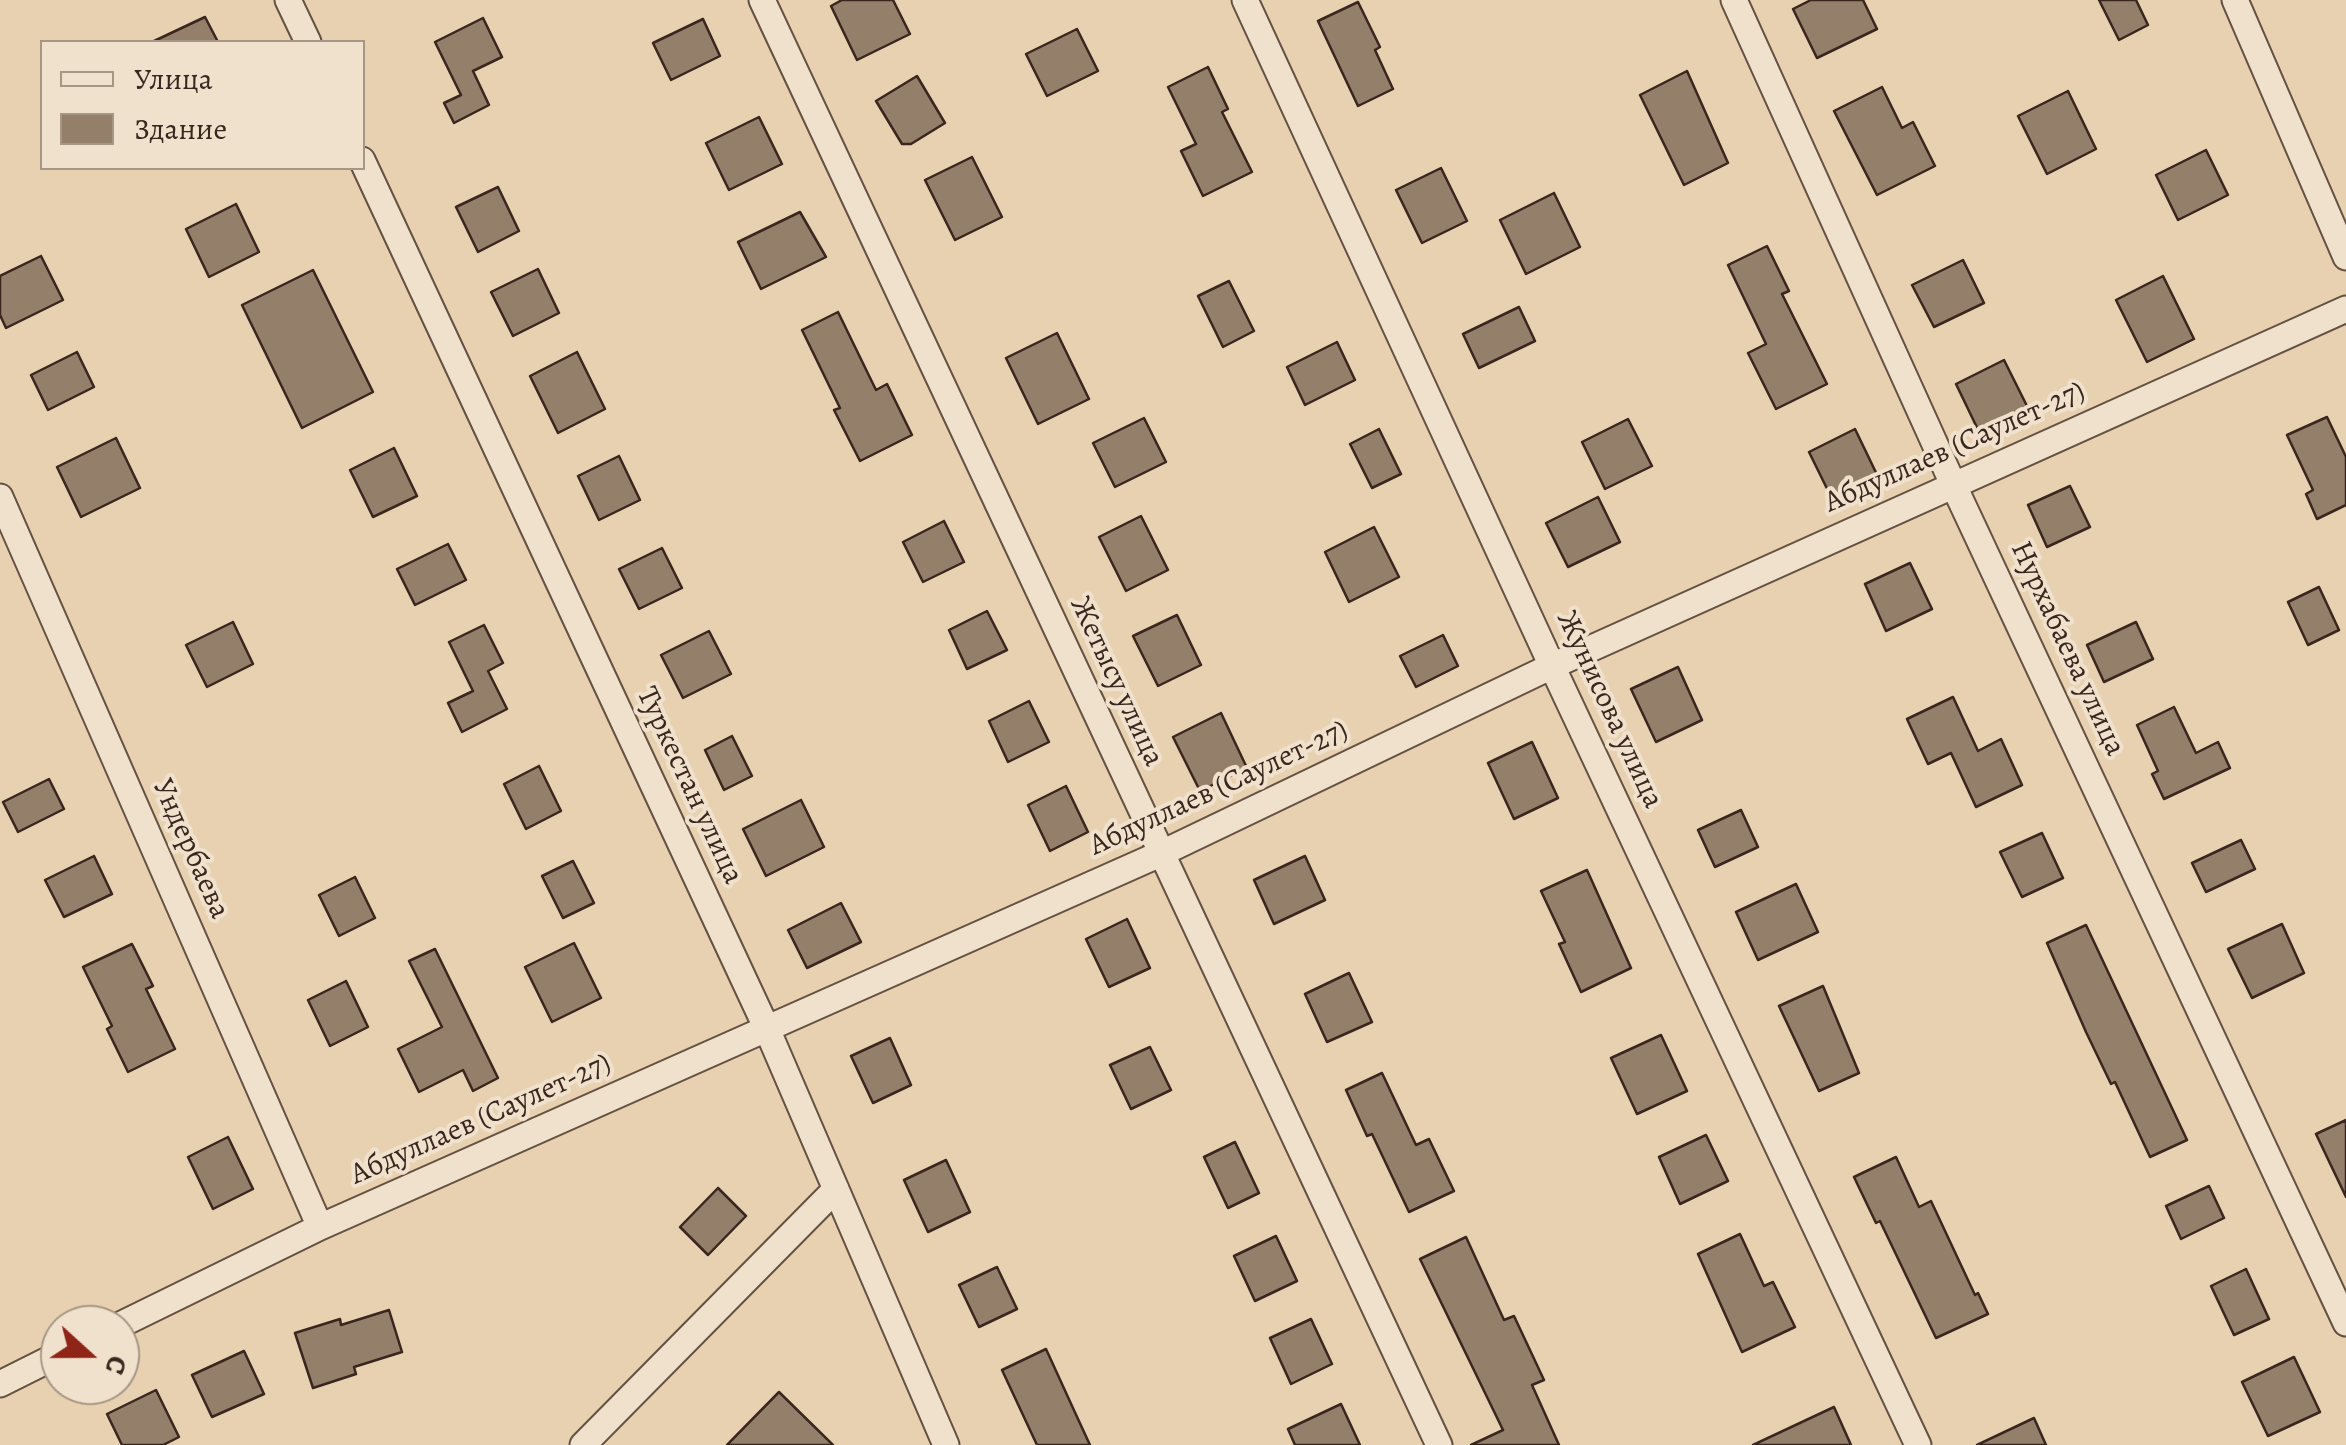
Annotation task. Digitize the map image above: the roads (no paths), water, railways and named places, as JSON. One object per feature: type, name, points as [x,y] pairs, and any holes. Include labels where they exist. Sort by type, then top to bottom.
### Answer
[{"type":"street","points":[[288,0],[307,40]]},
{"type":"street","name":"Жетысу улица","points":[[762,0],[1439,1445]]},
{"type":"street","name":"Жунисова улица","points":[[1246,0],[1552,666],[1918,1445]]},
{"type":"street","name":"Нурхабаева улица","points":[[1734,0],[1953,484],[2346,1323]]},
{"type":"street","points":[[2235,0],[2346,257]]},
{"type":"street","name":"Туркестан улица","points":[[365,166],[767,1029],[946,1445]]},
{"type":"street","name":"Абдуллаев (Саулет-27)","points":[[140,1315],[320,1227],[1160,854],[1552,666],[2346,310]]},
{"type":"street","name":"Ундербаева","points":[[0,497],[320,1227]]},
{"type":"street","points":[[583,1445],[836,1189]]},
{"type":"street","points":[[0,1384],[40,1364]]}]
